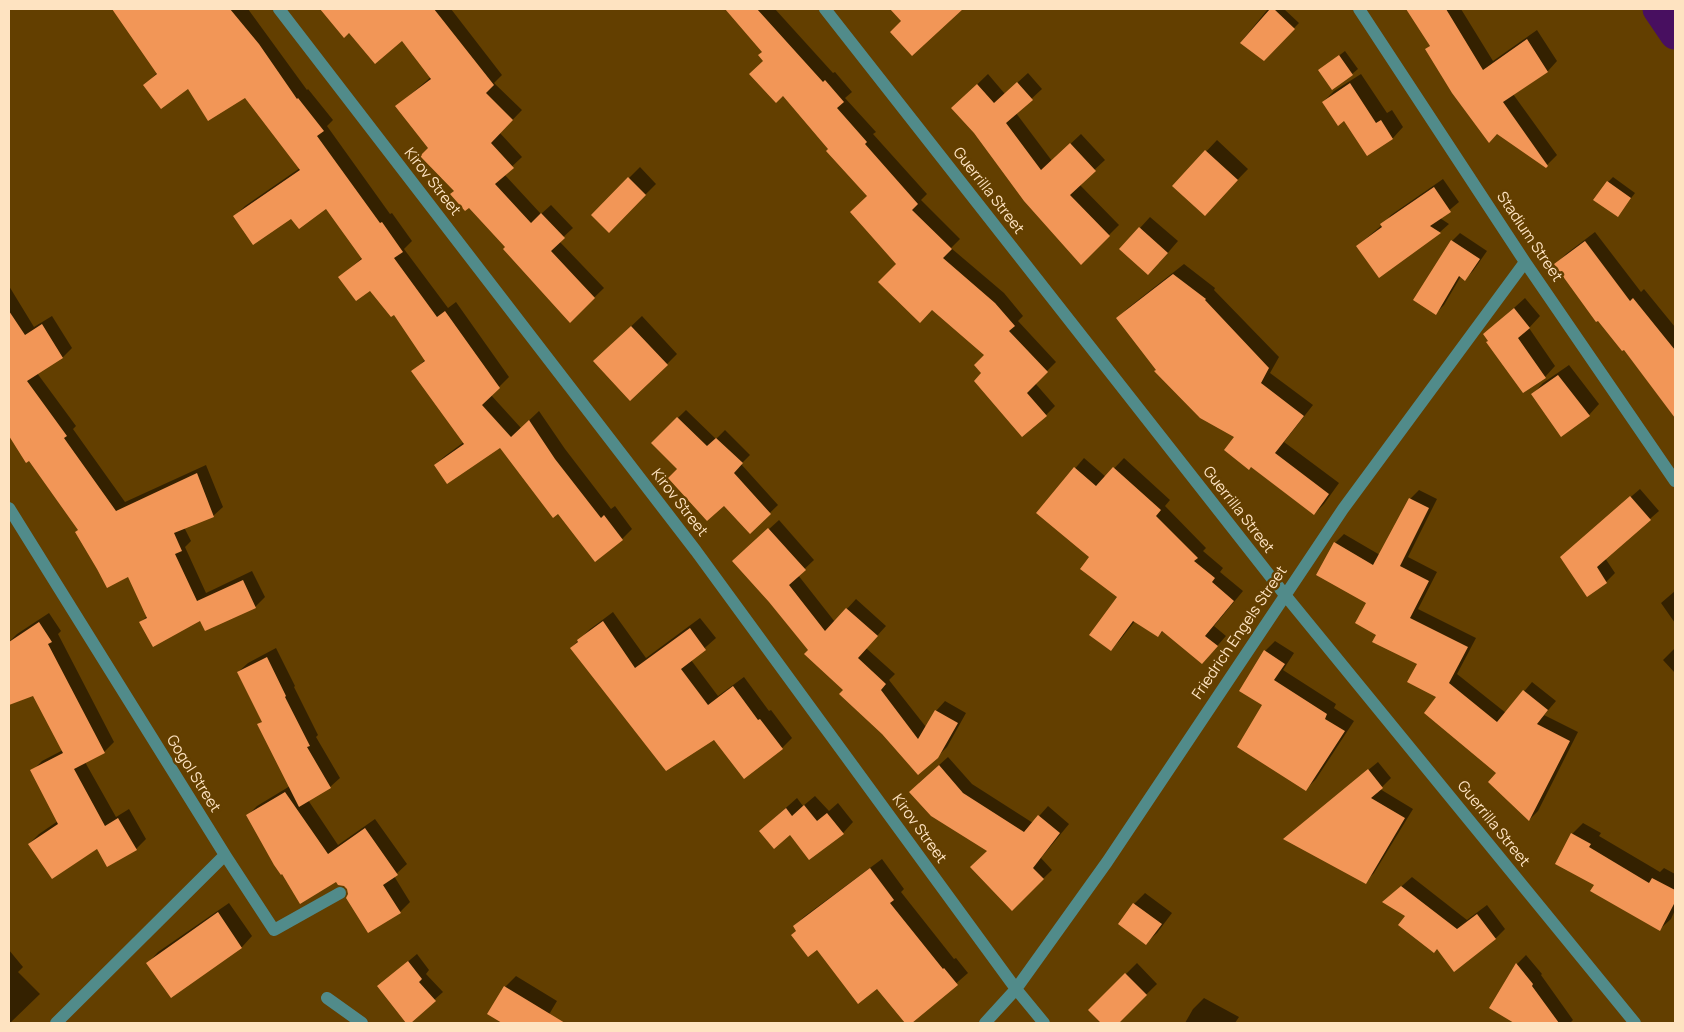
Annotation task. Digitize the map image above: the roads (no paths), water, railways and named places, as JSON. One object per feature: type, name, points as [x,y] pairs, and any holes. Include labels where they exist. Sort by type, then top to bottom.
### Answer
[{"type":"street","name":"Kirov Street","points":[[279,9],[696,551],[1016,989],[1044,1023]]},
{"type":"street","name":"Guerrilla Street","points":[[825,9],[1284,596],[1635,1023]]},
{"type":"street","name":"Stadium Street","points":[[1359,9],[1525,262],[1675,481]]},
{"type":"street","name":"Friedrich Engels Street","points":[[985,1023],[1016,989],[1107,862],[1343,509],[1525,262]]},
{"type":"street","name":"Gogol Street","points":[[9,508],[225,855],[274,930],[340,893]]},
{"type":"street","points":[[56,1023],[225,855]]},
{"type":"street","points":[[326,998],[362,1023]]},
{"type":"waterway","points":[[1658,9],[1675,34]]}]
